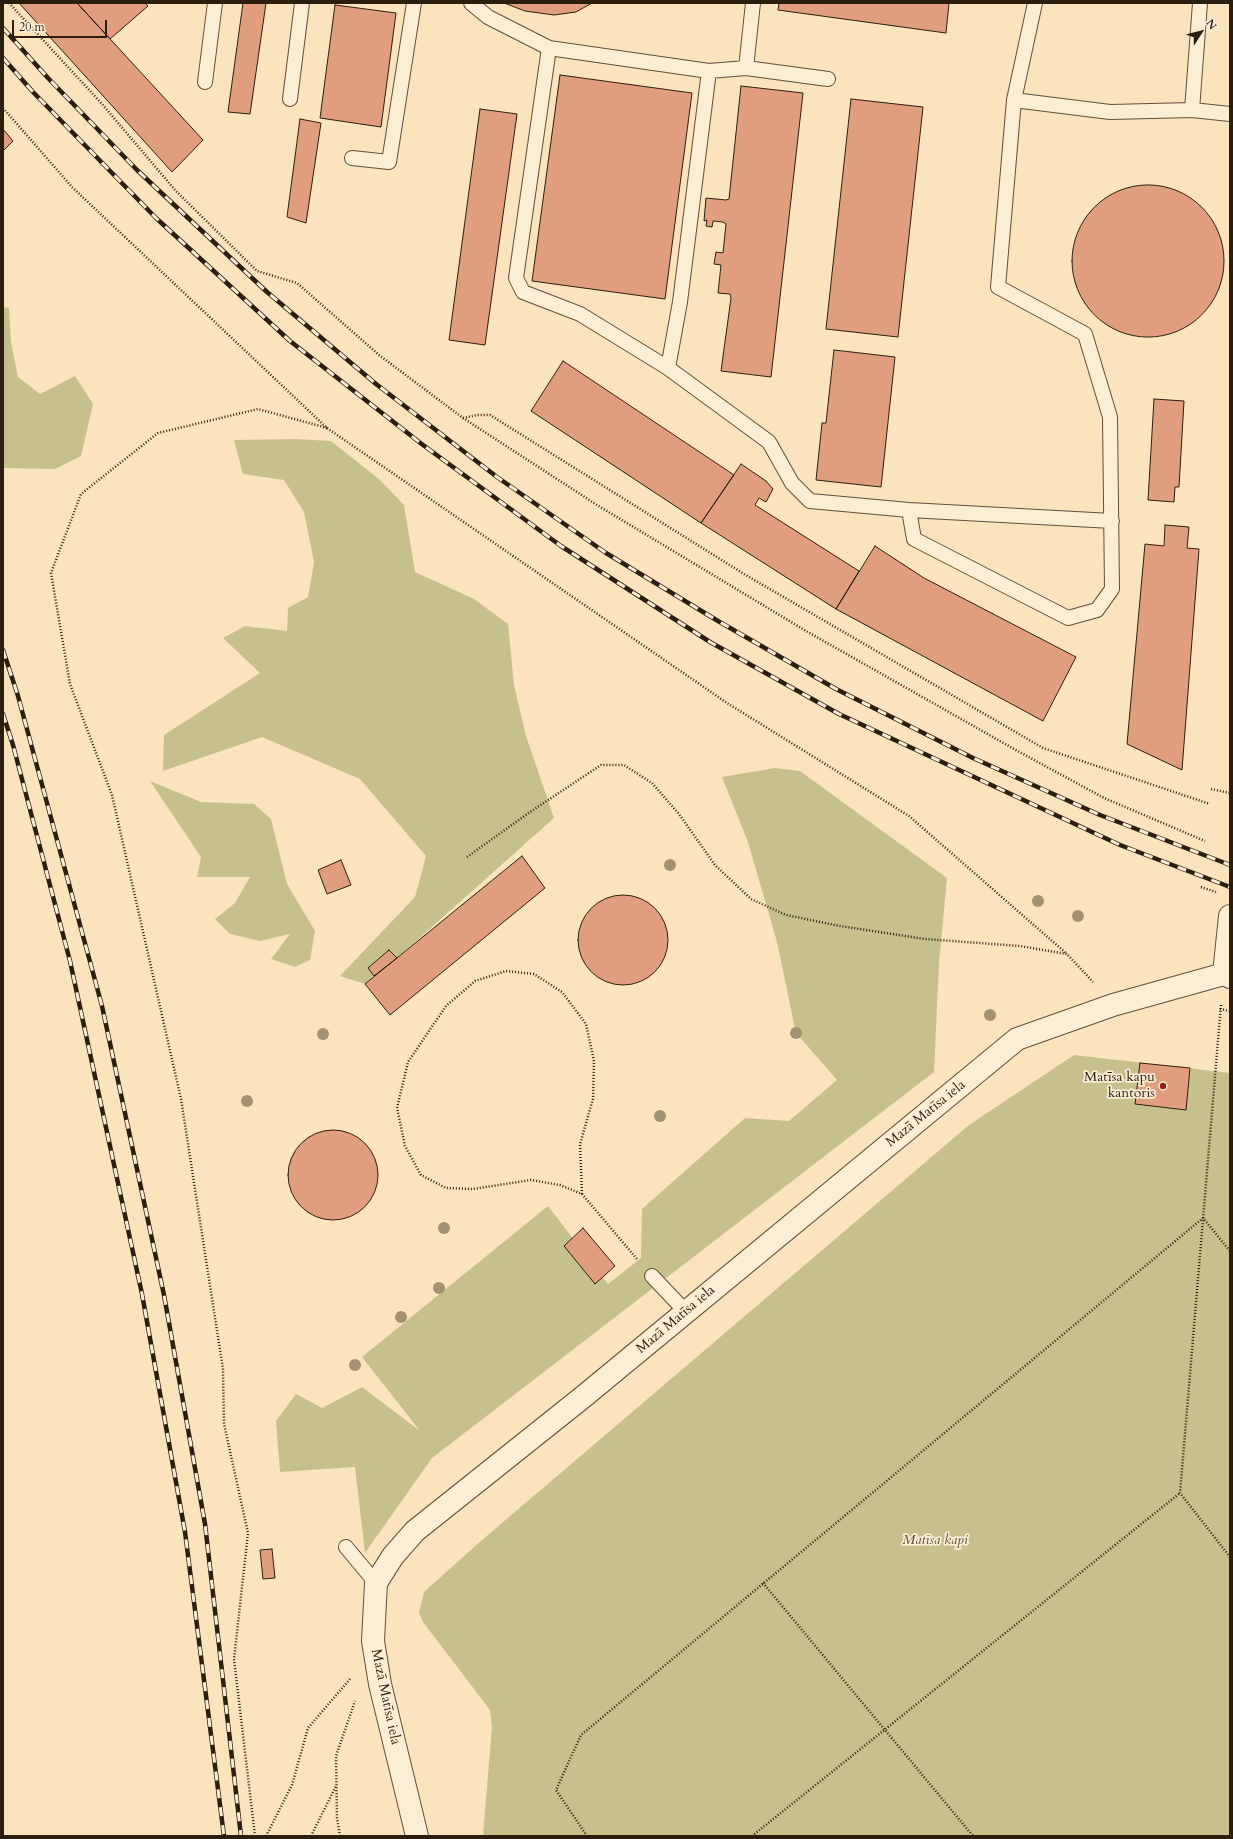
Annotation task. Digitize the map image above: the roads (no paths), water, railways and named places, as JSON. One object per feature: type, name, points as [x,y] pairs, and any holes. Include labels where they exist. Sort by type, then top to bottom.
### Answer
[{"type":"street","points":[[1227,976],[1230,916]]},
{"type":"street","name":"Mazā Matīsa iela","points":[[417,1836],[380,1684],[373,1641],[376,1583],[393,1556],[415,1531],[583,1397],[1017,1038],[1113,1005],[1227,976]]},
{"type":"lane","points":[[205,82],[215,3]]},
{"type":"lane","points":[[290,99],[302,3]]},
{"type":"lane","points":[[352,158],[389,162],[414,3]]},
{"type":"lane","points":[[471,3],[488,17],[549,48],[709,71],[746,68],[828,79]]},
{"type":"lane","points":[[746,68],[753,3]]},
{"type":"lane","points":[[909,510],[914,539],[1068,618],[1096,610],[1112,589],[1110,417],[1085,334],[998,287],[1014,100],[1035,3]]},
{"type":"lane","points":[[1192,110],[1200,3]]},
{"type":"lane","points":[[549,48],[516,278],[523,292],[580,314],[668,368],[769,442],[792,483],[810,501],[909,510],[1112,520]]},
{"type":"lane","points":[[668,368],[680,302],[709,71]]},
{"type":"lane","points":[[1014,100],[1110,112],[1192,110],[1230,114]]},
{"type":"lane","points":[[652,1276],[686,1312]]},
{"type":"lane","points":[[346,1547],[376,1583]]},
{"type":"railway","points":[[3,28],[48,78],[137,170],[267,292],[376,384],[497,477],[606,553],[718,621],[836,689],[973,758],[1100,815],[1230,865]]},
{"type":"railway","points":[[3,58],[33,92],[156,218],[290,341],[423,445],[561,546],[710,642],[839,714],[1120,845],[1230,887]]},
{"type":"railway","points":[[3,650],[18,696],[102,1006],[164,1295],[205,1524],[241,1836]]},
{"type":"railway","points":[[3,714],[13,745],[70,961],[142,1294],[185,1532],[224,1836]]},
{"type":"place","name":"Matīsa kapu kantoris","points":[[1163,1086]]},
{"type":"park label","name":"Matīsa kapi","points":[[935,1541]]}]
